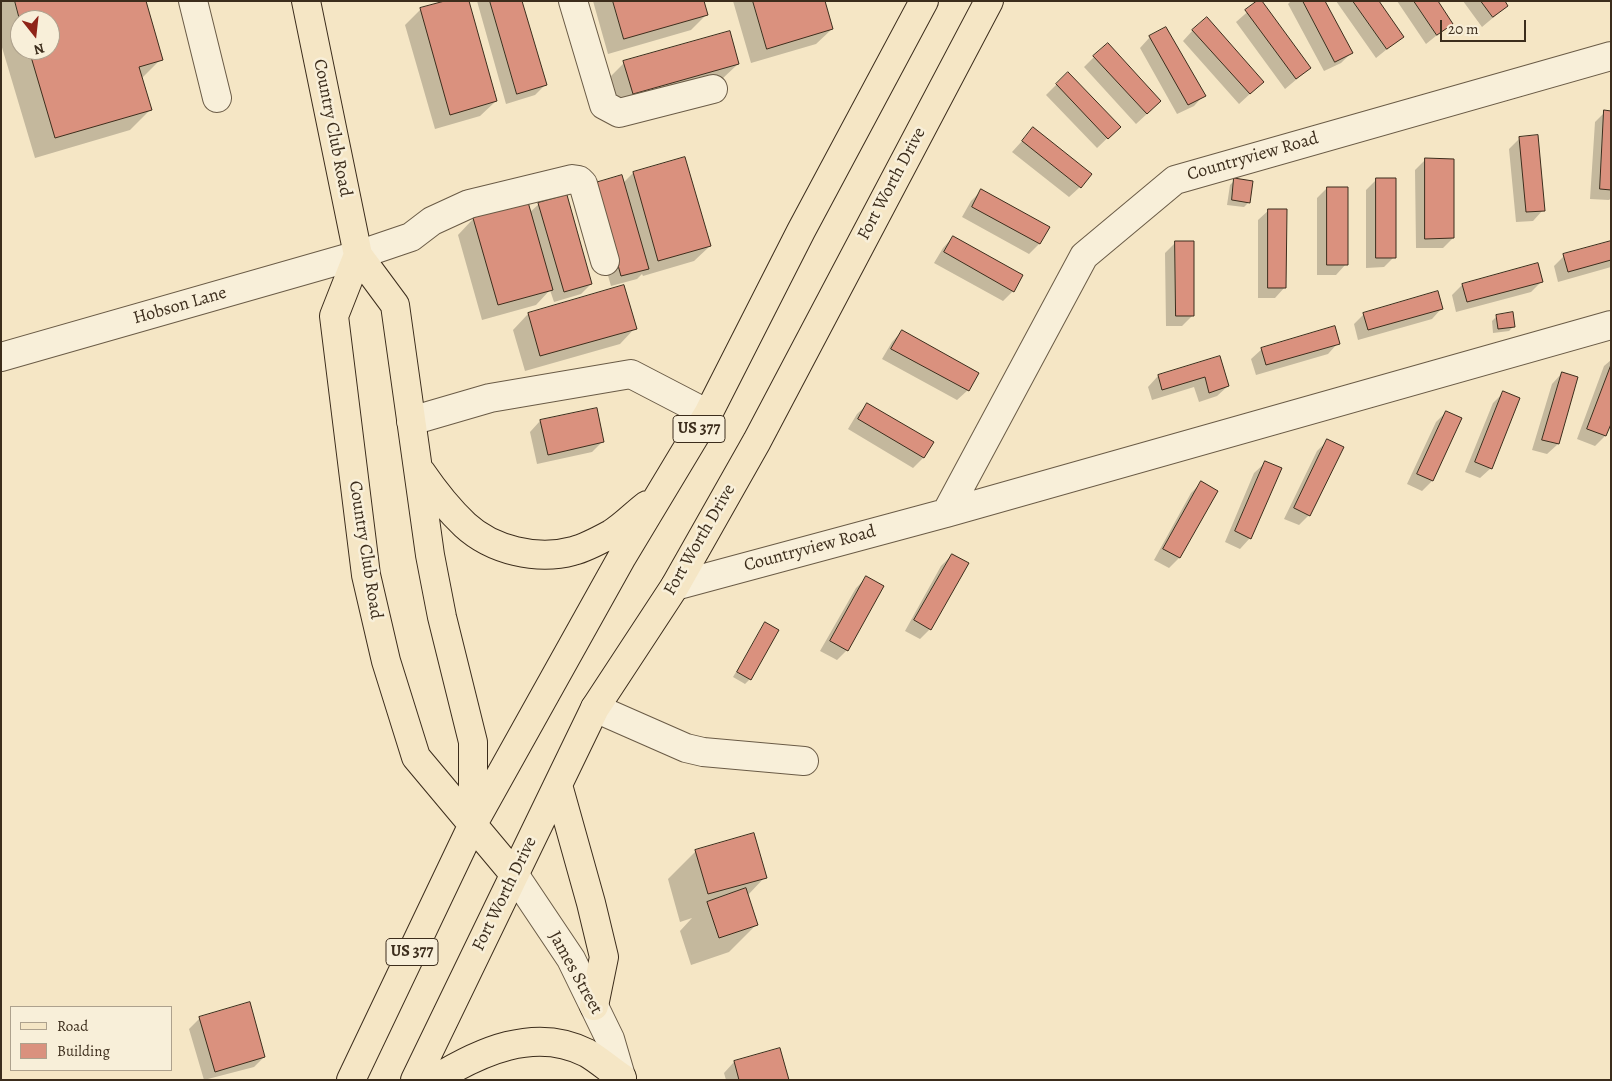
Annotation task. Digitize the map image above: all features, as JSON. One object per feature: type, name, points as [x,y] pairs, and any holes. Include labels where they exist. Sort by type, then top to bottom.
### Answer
[{"type":"main road","name":"Country Club Road","points":[[306,1],[358,255],[395,305],[442,617],[473,742],[473,824]]},
{"type":"main road","name":"US 377","points":[[352,1080],[473,824],[708,414],[806,223],[924,1]]},
{"type":"main road","name":"Fort Worth Drive","points":[[414,1080],[595,708],[675,586],[757,441],[989,1]]},
{"type":"main road","name":"Country Club Road","points":[[358,255],[334,316],[366,575],[386,661],[416,757],[514,874]]},
{"type":"main road","points":[[418,467],[440,499],[466,526],[492,542],[520,553],[546,554],[573,551],[612,533],[660,495]]},
{"type":"main road","points":[[558,784],[604,957],[594,1006]]},
{"type":"main road","points":[[434,1080],[468,1059],[495,1048],[542,1041],[586,1053],[622,1079]]},
{"type":"street","points":[[193,1],[217,98]]},
{"type":"street","points":[[573,1],[604,105],[619,113],[713,89]]},
{"type":"street","name":"Countryview Road","points":[[946,513],[1084,256],[1175,180],[1611,56]]},
{"type":"street","name":"Hobson Lane","points":[[1,357],[358,255],[411,237],[432,221],[470,204],[572,179],[579,180],[583,184],[605,261]]},
{"type":"street","name":"Countryview Road","points":[[675,586],[946,513],[1611,325]]},
{"type":"street","points":[[411,420],[490,398],[631,374],[708,414]]},
{"type":"street","points":[[595,708],[686,748],[704,752],[804,761]]},
{"type":"street","name":"James Street","points":[[514,874],[571,959],[610,1039],[622,1079]]},
{"type":"building","points":[[15,1],[146,1],[163,60],[139,67],[152,110],[55,138],[32,60],[60,60],[60,10],[17,10]]},
{"type":"building","points":[[445,1],[469,1],[497,101],[450,115],[420,8]]},
{"type":"building","points":[[490,1],[522,1],[547,85],[517,94]]},
{"type":"building","points":[[613,1],[704,1],[708,15],[624,39]]},
{"type":"building","points":[[753,1],[825,1],[833,29],[767,49]]},
{"type":"building","points":[[1257,1],[1262,1],[1311,68],[1296,79],[1245,10]]},
{"type":"building","points":[[1303,1],[1325,1],[1353,53],[1335,62]]},
{"type":"building","points":[[1353,1],[1379,1],[1404,37],[1387,49]]},
{"type":"building","points":[[1414,1],[1438,1],[1453,24],[1437,35]]},
{"type":"building","points":[[1481,1],[1505,1],[1508,6],[1493,17]]},
{"type":"building","points":[[1207,17],[1264,82],[1250,94],[1192,30]]},
{"type":"building","points":[[1166,27],[1206,96],[1188,105],[1149,36]]},
{"type":"building","points":[[730,31],[739,64],[633,94],[623,61]]},
{"type":"building","points":[[1108,43],[1161,101],[1147,114],[1093,56]]},
{"type":"building","points":[[1068,72],[1121,127],[1108,139],[1056,84]]},
{"type":"building","points":[[1604,110],[1611,111],[1611,190],[1600,189]]},
{"type":"building","points":[[1033,127],[1092,174],[1081,188],[1022,141]]},
{"type":"building","points":[[1538,135],[1545,211],[1526,212],[1519,137]]},
{"type":"building","points":[[685,157],[711,246],[658,261],[633,172]]},
{"type":"building","points":[[1425,158],[1454,159],[1454,238],[1425,239]]},
{"type":"building","points":[[622,175],[649,269],[621,276],[595,183]]},
{"type":"building","points":[[1234,178],[1253,181],[1250,203],[1232,200]]},
{"type":"building","points":[[1376,178],[1396,178],[1396,258],[1376,258]]},
{"type":"building","points":[[1327,187],[1348,187],[1348,265],[1327,265]]},
{"type":"building","points":[[981,189],[1050,227],[1040,244],[972,207]]},
{"type":"building","points":[[567,195],[592,284],[564,292],[538,203]]},
{"type":"building","points":[[528,202],[553,290],[498,305],[473,218]]},
{"type":"building","points":[[1268,209],[1287,209],[1286,288],[1268,288]]},
{"type":"building","points":[[953,236],[1023,275],[1014,292],[944,252]]},
{"type":"building","points":[[1175,241],[1194,241],[1194,316],[1176,316]]},
{"type":"building","points":[[1611,241],[1611,260],[1568,272],[1563,254]]},
{"type":"building","points":[[1538,263],[1543,282],[1467,302],[1462,284]]},
{"type":"building","points":[[624,285],[637,329],[540,356],[528,313]]},
{"type":"building","points":[[1438,291],[1443,309],[1368,330],[1363,313]]},
{"type":"building","points":[[1513,312],[1515,327],[1498,329],[1496,315]]},
{"type":"building","points":[[1335,326],[1340,344],[1266,365],[1261,348]]},
{"type":"building","points":[[902,330],[979,373],[969,391],[891,349]]},
{"type":"building","points":[[1220,356],[1229,386],[1209,393],[1205,377],[1162,390],[1158,375]]},
{"type":"building","points":[[1611,365],[1611,424],[1606,436],[1587,429]]},
{"type":"building","points":[[1562,372],[1578,377],[1559,444],[1542,440]]},
{"type":"building","points":[[1503,391],[1520,398],[1492,469],[1475,462]]},
{"type":"building","points":[[867,403],[934,442],[924,458],[858,419]]},
{"type":"building","points":[[597,408],[604,442],[548,455],[540,420]]},
{"type":"building","points":[[1446,411],[1462,418],[1433,481],[1417,474]]},
{"type":"building","points":[[1327,439],[1344,447],[1310,516],[1294,508]]},
{"type":"building","points":[[1265,461],[1282,468],[1251,539],[1235,531]]},
{"type":"building","points":[[1201,481],[1218,491],[1180,558],[1163,549]]},
{"type":"building","points":[[952,554],[969,563],[931,630],[914,620]]},
{"type":"building","points":[[866,576],[884,586],[848,651],[830,641]]},
{"type":"building","points":[[765,622],[779,630],[751,680],[737,672]]},
{"type":"building","points":[[754,833],[767,878],[708,894],[695,850]]},
{"type":"building","points":[[746,888],[758,925],[719,938],[707,902]]},
{"type":"building","points":[[250,1002],[265,1057],[215,1072],[199,1017]]},
{"type":"building","points":[[780,1048],[789,1080],[739,1080],[734,1061]]}]
